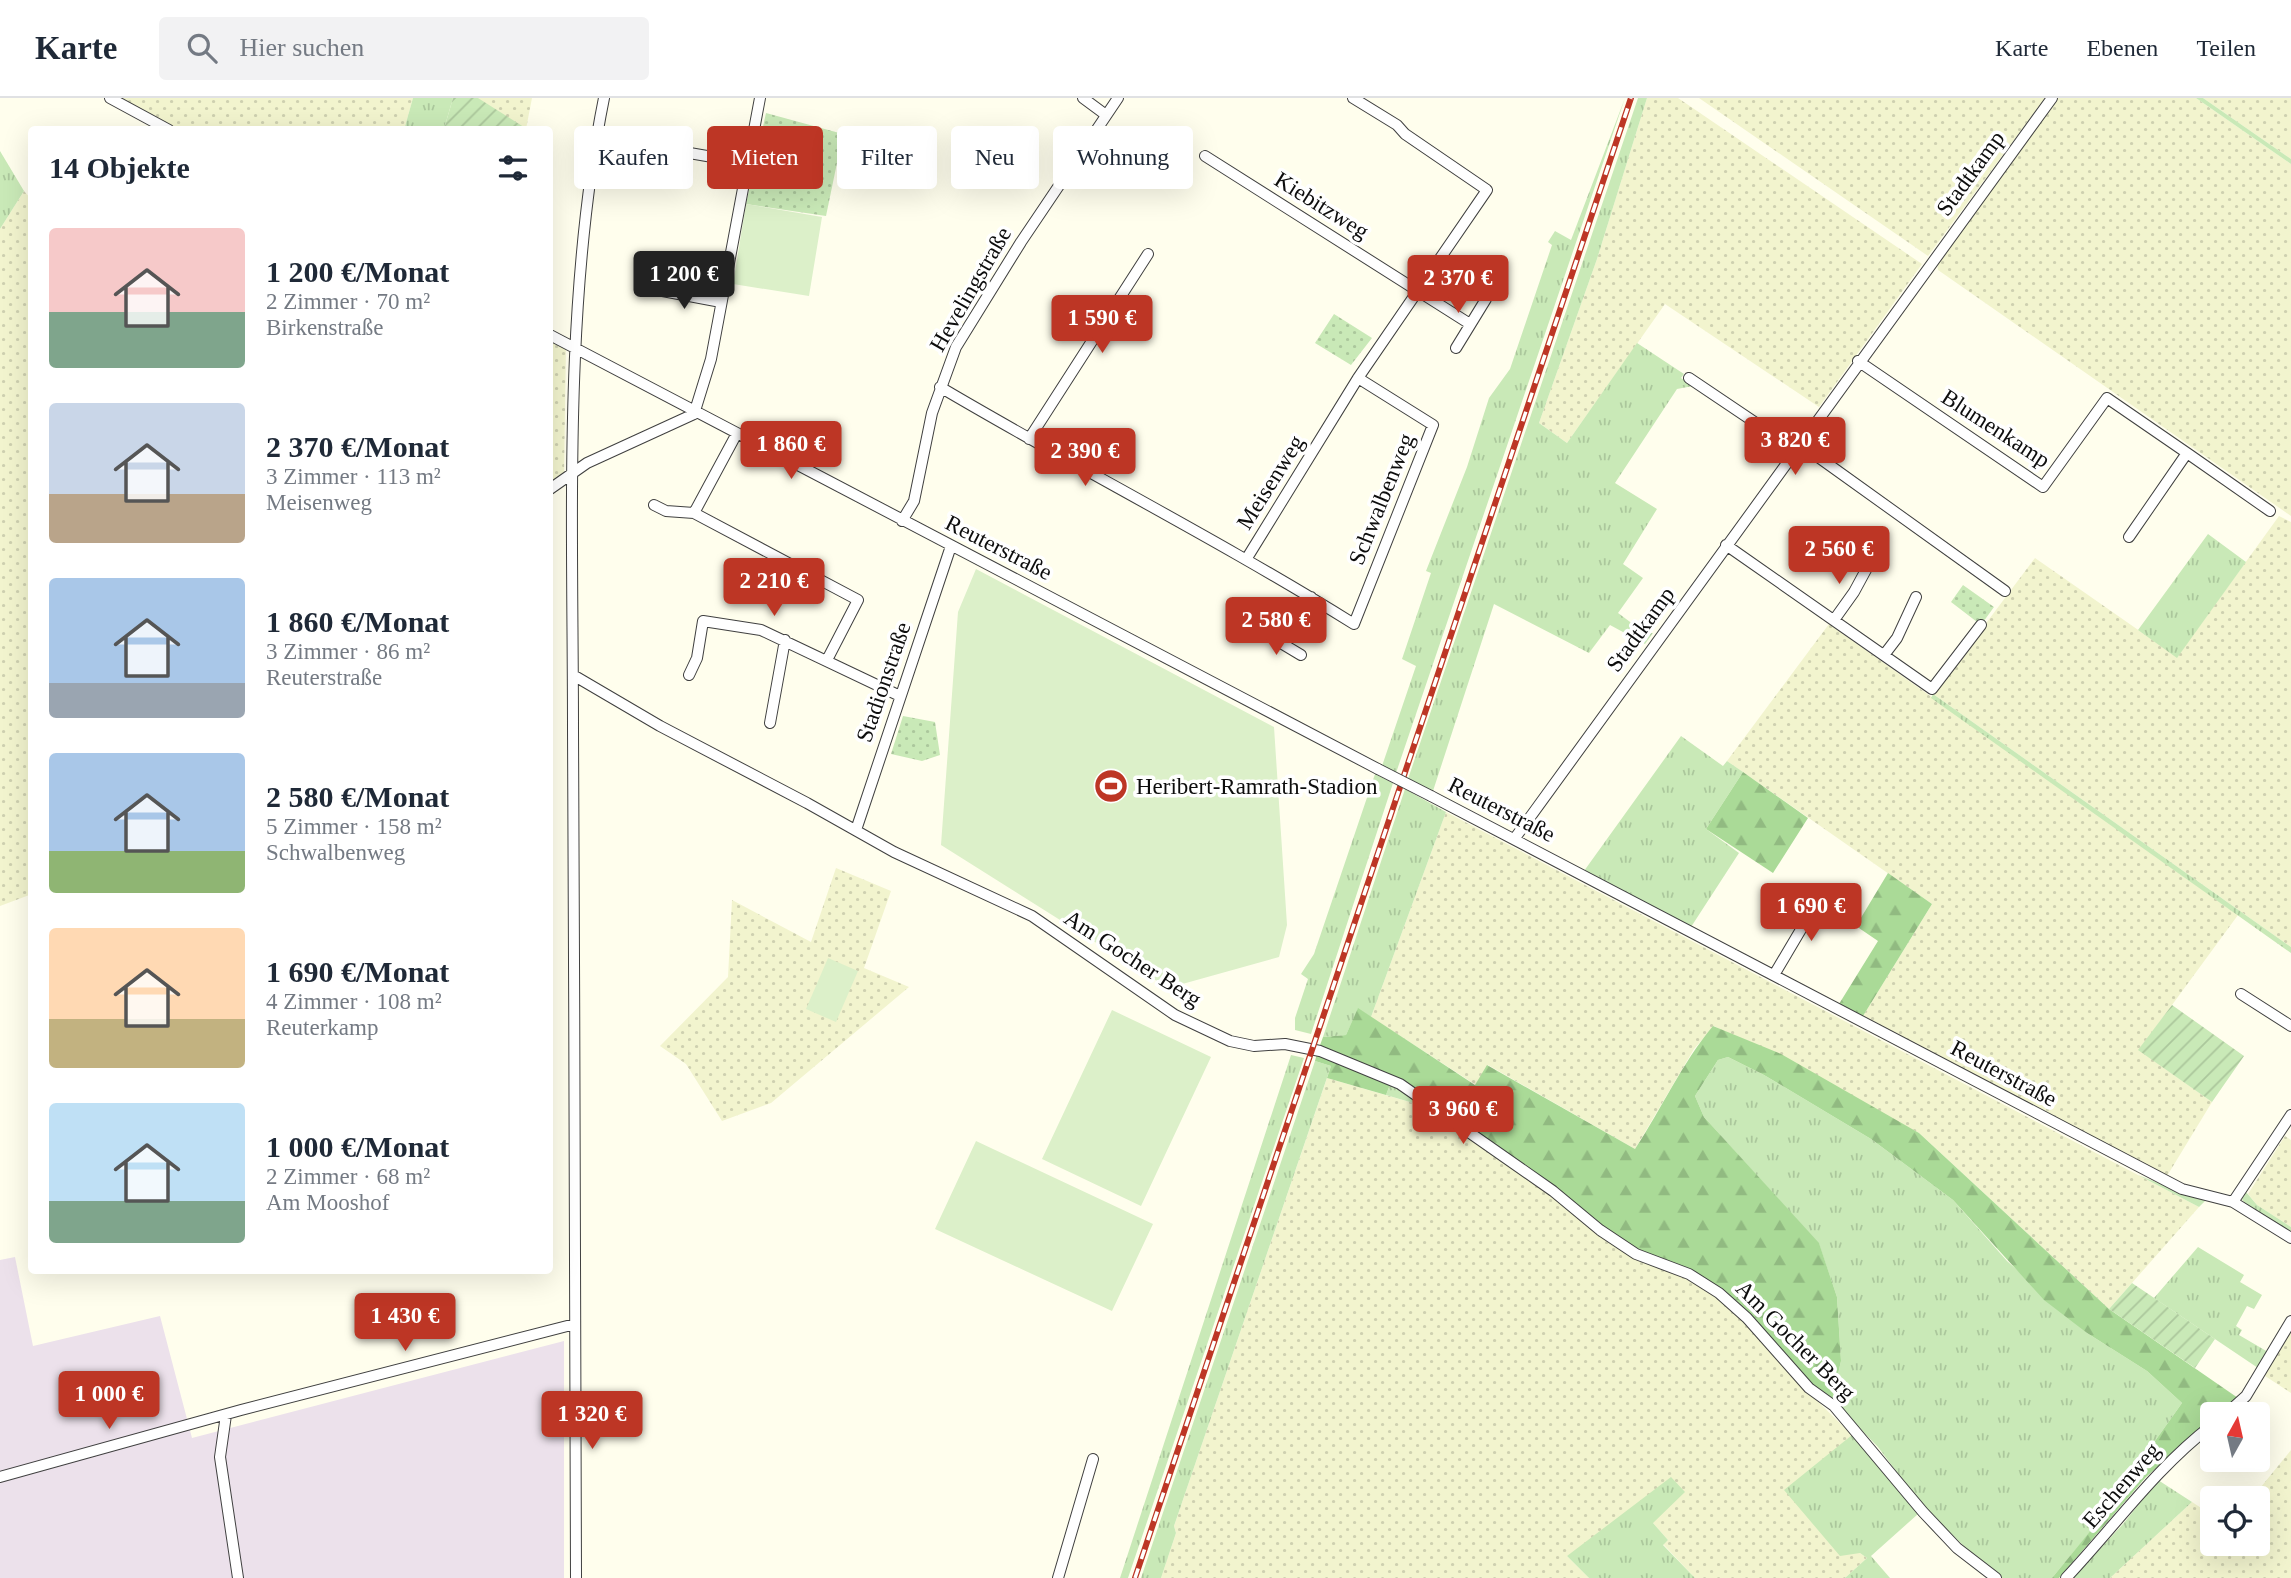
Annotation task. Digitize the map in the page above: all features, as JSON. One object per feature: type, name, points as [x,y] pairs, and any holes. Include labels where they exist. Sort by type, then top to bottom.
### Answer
[{"type":"street","points":[[110,98],[162,126]]},
{"type":"street","points":[[576,1578],[574,471],[579,274],[593,155],[604,98]]},
{"type":"street","points":[[754,126],[760,98]]},
{"type":"street","points":[[1083,98],[1106,115]]},
{"type":"street","name":"Hevelingstraße","points":[[902,522],[914,501],[940,387],[956,347],[1118,98]]},
{"type":"street","name":"Meisenweg","points":[[940,387],[1029,439],[1247,558],[1357,379],[1487,190],[1405,134],[1397,125],[1353,98]]},
{"type":"street","name":"Stadtkamp","points":[[1515,838],[1858,361],[2052,98]]},
{"type":"street","name":"Kiebitzweg","points":[[1205,156],[1417,289]]},
{"type":"street","points":[[553,487],[574,471],[694,414],[711,359],[742,189]]},
{"type":"street","points":[[1029,439],[1148,254]]},
{"type":"street","points":[[652,289],[721,302]]},
{"type":"street","points":[[1417,289],[1471,324]]},
{"type":"street","points":[[1456,348],[1486,299]]},
{"type":"street","name":"Reuterstraße","points":[[553,337],[694,414],[1515,838],[2182,1189],[2233,1202],[2291,1238]]},
{"type":"street","name":"Blumenkamp","points":[[1858,361],[2043,487],[2107,398],[2270,512]]},
{"type":"street","points":[[1689,378],[1784,442],[1800,444],[2005,591]]},
{"type":"street","name":"Schwalbenweg","points":[[1247,558],[1354,624],[1433,425],[1357,379]]},
{"type":"street","points":[[694,513],[736,435]]},
{"type":"street","points":[[2129,537],[2187,453]]},
{"type":"street","points":[[654,505],[666,511],[694,513],[858,600],[827,660]]},
{"type":"street","points":[[1726,545],[1932,689],[1982,625]]},
{"type":"street","name":"Stadionstraße","points":[[856,830],[951,546]]},
{"type":"street","points":[[1833,620],[1854,592],[1867,568]]},
{"type":"street","points":[[1284,643],[1311,597]]},
{"type":"street","points":[[1884,655],[1897,638],[1916,597]]},
{"type":"street","points":[[689,675],[697,659],[703,621],[761,630],[900,696]]},
{"type":"street","points":[[1266,634],[1301,655]]},
{"type":"street","points":[[770,723],[785,640]]},
{"type":"street","name":"Am Gocher Berg","points":[[573,675],[660,726],[894,852],[1032,916],[1175,1015],[1230,1041],[1254,1046],[1285,1044],[1320,1051],[1400,1084],[1553,1191],[1600,1230],[1636,1254],[1689,1274],[1719,1293],[1746,1318],[1809,1388],[1834,1406],[1957,1548],[1996,1578]]},
{"type":"street","points":[[1774,975],[1819,899],[1831,893]]},
{"type":"street","points":[[2241,993],[2291,1027]]},
{"type":"street","points":[[2233,1202],[2291,1115]]},
{"type":"street","points":[[2239,1402],[2246,1396],[2291,1321]]},
{"type":"street","points":[[0,1477],[575,1324]]},
{"type":"street","points":[[226,1415],[220,1457],[239,1578]]},
{"type":"street","name":"Eschenweg","points":[[2066,1578],[2119,1520],[2143,1487],[2178,1451],[2200,1434]]},
{"type":"street","points":[[1058,1578],[1093,1459]]},
{"type":"shaded area","points":[[15,1257],[33,1346],[160,1316],[192,1438],[564,1341],[564,1578],[0,1578],[0,1260]]},
{"type":"green space","points":[[110,98],[413,98],[405,126],[163,126]]},
{"type":"green space","points":[[413,98],[453,98],[445,126],[405,126]]},
{"type":"green space","points":[[453,98],[478,98],[522,126],[445,126]]},
{"type":"green space","points":[[477,98],[532,98],[527,126],[521,126]]},
{"type":"green space","points":[[1625,98],[1396,773],[1382,766],[1416,666],[1402,659],[1431,573],[1426,571],[1467,467],[1489,398],[1510,369],[1552,245],[1548,242],[1555,231],[1571,240]]},
{"type":"green space","points":[[1638,98],[1647,98],[1597,259],[1539,423],[1567,443],[1637,343],[1684,374],[1681,378],[1693,386],[1677,389],[1615,483],[1657,509],[1623,564],[1643,578],[1618,613],[1645,633],[1653,633],[1645,644],[1610,625],[1589,653],[1494,604],[1433,791],[1408,779]]},
{"type":"green space","points":[[1647,98],[1678,98],[1922,264],[1819,407],[1665,304],[1567,443],[1539,423],[1597,259]]},
{"type":"green space","points":[[1699,98],[2045,98],[1928,256]]},
{"type":"green space","points":[[2058,98],[2196,98],[2291,164],[2291,516],[1938,270],[1937,263]]},
{"type":"green space","points":[[2196,98],[2203,98],[2291,159],[2291,164]]},
{"type":"green space","points":[[2203,98],[2291,98],[2291,159]]},
{"type":"green space","points":[[766,113],[814,126],[763,126]]},
{"type":"green space","points":[[823,129],[837,132],[837,163],[826,216],[746,204],[749,189],[823,189]]},
{"type":"green space","points":[[0,151],[24,191],[0,229]]},
{"type":"green space","points":[[24,191],[28,196],[28,896],[0,906],[0,229]]},
{"type":"green space","points":[[746,204],[822,217],[809,296],[733,284]]},
{"type":"green space","points":[[1334,314],[1372,338],[1351,365],[1315,343]]},
{"type":"green space","points":[[553,337],[566,344],[564,476],[553,486]]},
{"type":"green space","points":[[2279,516],[2291,522],[2291,947],[1933,694],[2035,558],[2177,657]]},
{"type":"green space","points":[[2208,534],[2246,562],[2177,658],[2138,630]]},
{"type":"green space","name":"Heribert-Ramrath-Stadion","points":[[976,569],[1274,727],[1287,925],[1279,957],[1168,988],[941,845],[958,612]]},
{"type":"green space","points":[[1963,585],[1994,607],[1981,625],[1951,602]]},
{"type":"green space","points":[[1829,624],[2238,915],[2139,1050],[2212,1102],[2167,1176],[1863,1016],[1932,904],[1727,761]]},
{"type":"green space","points":[[1933,694],[2291,947],[2291,953],[1931,698]]},
{"type":"green space","points":[[903,716],[935,722],[940,755],[922,761],[891,754]]},
{"type":"green space","points":[[1681,736],[1723,766],[1727,761],[1743,772],[1706,829],[1739,853],[1691,927],[1584,871]]},
{"type":"green space","points":[[1743,772],[1808,818],[1773,873],[1706,829]]},
{"type":"green space","points":[[1375,774],[1393,783],[1311,1034],[1295,1030],[1295,1018],[1308,979],[1301,974],[1314,954]]},
{"type":"green space","points":[[1405,789],[1446,812],[1371,1017],[1358,1009],[1346,1035],[1323,1037]]},
{"type":"green space","points":[[1446,812],[2199,1207],[2109,1309],[1919,1133],[1714,1026],[1694,1049],[1635,1149],[1488,1065],[1476,1085],[1371,1017]]},
{"type":"green space","points":[[836,868],[891,891],[864,968],[909,987],[771,1103],[722,1121],[686,1064],[660,1046],[728,977],[732,900],[811,942]]},
{"type":"green space","points":[[1888,873],[1932,904],[1863,1016],[1839,1004],[1878,941],[1856,926]]},
{"type":"green space","points":[[828,958],[858,971],[836,1022],[806,1009]]},
{"type":"green space","points":[[2172,1005],[2244,1056],[2212,1102],[2138,1050]]},
{"type":"green space","points":[[1358,1008],[1475,1085],[1487,1065],[1635,1149],[1682,1070],[1713,1026],[1781,1054],[1919,1133],[2109,1309],[2238,1398],[2233,1402],[2200,1402],[2200,1430],[2146,1477],[2059,1578],[2052,1578],[2096,1524],[2182,1403],[2147,1371],[2087,1333],[2044,1300],[1953,1200],[1871,1139],[1764,1075],[1728,1057],[1718,1060],[1695,1096],[1704,1117],[1819,1243],[1837,1297],[1841,1361],[1832,1400],[1819,1391],[1720,1290],[1637,1252],[1393,1077],[1319,1048],[1323,1037],[1346,1035]]},
{"type":"green space","points":[[1112,1010],[1211,1057],[1141,1206],[1042,1159]]},
{"type":"green space","points":[[1317,1053],[1391,1082],[1386,1095],[1327,1078],[1331,1066],[1315,1061]]},
{"type":"green space","points":[[1291,1055],[1304,1058],[1128,1578],[1120,1578]]},
{"type":"green space","points":[[1728,1057],[1764,1075],[1871,1139],[1953,1200],[2007,1261],[2087,1333],[2147,1371],[2182,1403],[2094,1527],[2052,1578],[2002,1578],[1976,1558],[1920,1503],[1878,1447],[1832,1400],[1841,1361],[1837,1297],[1819,1244],[1704,1117],[1695,1096],[1718,1060]]},
{"type":"green space","points":[[1315,1061],[1331,1066],[1174,1526],[1176,1533],[1161,1578],[1141,1578]]},
{"type":"green space","points":[[1327,1078],[1420,1105],[1717,1294],[1744,1319],[1791,1375],[1852,1435],[1860,1553],[1867,1558],[1845,1578],[1695,1578],[1663,1544],[1668,1540],[1653,1523],[1567,1556],[1589,1578],[1161,1578],[1176,1533],[1174,1526]]},
{"type":"green space","points":[[1391,1082],[1478,1140],[1420,1105],[1386,1095]]},
{"type":"green space","points":[[2285,1136],[2291,1140],[2291,1227],[2257,1205],[2248,1194]]},
{"type":"green space","points":[[976,1141],[1153,1224],[1112,1311],[935,1229]]},
{"type":"green space","points":[[2138,1175],[2205,1201],[2199,1207]]},
{"type":"green space","points":[[2246,1192],[2257,1205],[2291,1227],[2291,1232],[2245,1204],[2242,1199]]},
{"type":"green space","points":[[2198,1247],[2244,1275],[2240,1282],[2262,1295],[2254,1309],[2247,1306],[2236,1326],[2242,1330],[2239,1335],[2268,1352],[2258,1368],[2154,1298]]},
{"type":"green space","points":[[2132,1283],[2215,1339],[2195,1368],[2109,1309]]},
{"type":"green space","points":[[2291,1328],[2291,1393],[2262,1374]]},
{"type":"green space","points":[[1852,1435],[1918,1514],[1871,1556],[1890,1578],[1845,1578],[1867,1558],[1860,1553],[1840,1556],[1784,1490]]},
{"type":"green space","points":[[2291,1450],[2291,1578],[2110,1578],[2192,1502],[2200,1507],[2200,1556],[2270,1556],[2270,1486],[2262,1486]]},
{"type":"green space","points":[[1671,1477],[1685,1492],[1653,1523],[1668,1540],[1663,1545],[1695,1578],[1589,1578],[1567,1556]]},
{"type":"green space","points":[[2158,1480],[2192,1502],[2110,1578],[2073,1578],[2123,1524]]},
{"type":"railway","points":[[1135,1578],[1631,98]]},
{"type":"place","name":"Heribert-Ramrath-Stadion","points":[[1111,786]]}]
